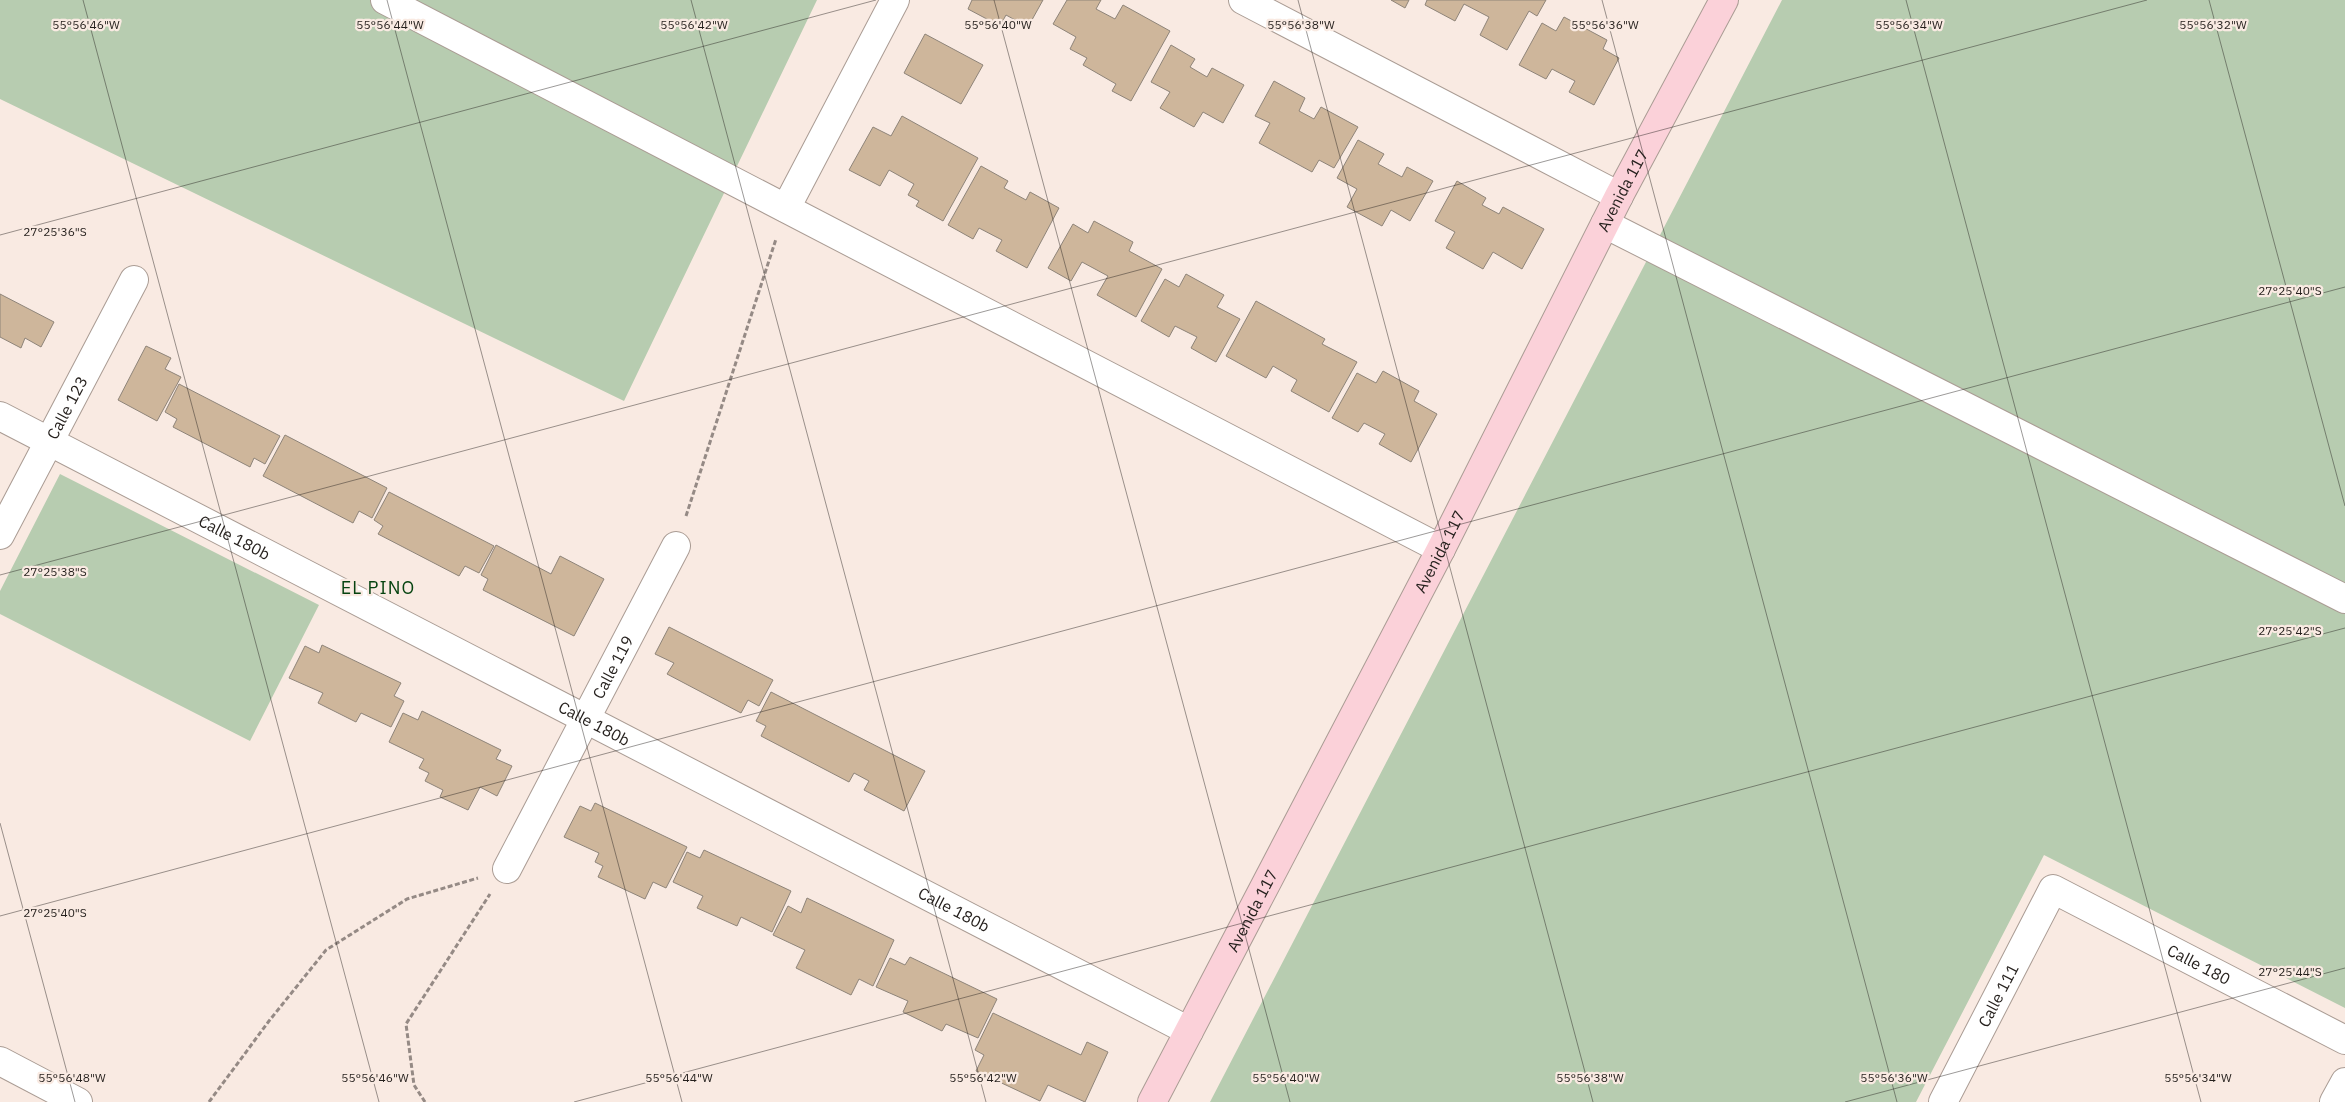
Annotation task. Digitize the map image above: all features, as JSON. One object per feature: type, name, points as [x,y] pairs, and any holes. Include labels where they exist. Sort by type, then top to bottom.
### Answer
[{"type":"street","points":[[384,0],[1441,549]]},
{"type":"street","points":[[786,208],[895,0]]},
{"type":"street","points":[[1243,0],[1619,196]]},
{"type":"street","name":"Avenida 117","points":[[1152,1102],[1441,549],[1619,196],[1724,0]]},
{"type":"street","points":[[1605,224],[2345,599]]},
{"type":"street","name":"Calle 123","points":[[0,535],[134,280]]},
{"type":"street","name":"Calle 180b","points":[[0,416],[1189,1031]]},
{"type":"street","name":"Calle 119","points":[[507,869],[676,546]]},
{"type":"street","name":"Calle 180","points":[[2053,889],[2345,1040]]},
{"type":"street","name":"Calle 111","points":[[1943,1102],[2053,889]]},
{"type":"street","points":[[0,1061],[78,1102]]},
{"type":"street","points":[[2334,1102],[2345,1082]]},
{"type":"path","points":[[676,546],[786,208]]},
{"type":"path","points":[[209,1102],[269,1021],[326,950],[407,899],[507,869]]},
{"type":"path","points":[[425,1102],[414,1086],[406,1024],[507,869]]},
{"type":"green space","points":[[0,0],[817,0],[624,401],[0,99]]},
{"type":"green space","points":[[1782,0],[2345,0],[2345,1008],[2044,855],[1916,1102],[1210,1102]]},
{"type":"green space","points":[[60,474],[319,605],[250,741],[0,614],[0,591]]},
{"type":"building","points":[[972,0],[1043,0],[1028,27],[1006,15],[1000,26],[968,9]]},
{"type":"building","points":[[1067,0],[1101,0],[1096,9],[1115,19],[1123,5],[1170,31],[1131,101],[1112,91],[1116,84],[1083,65],[1087,58],[1070,49],[1076,37],[1053,24]]},
{"type":"building","points":[[1391,0],[1409,0],[1405,8]]},
{"type":"building","points":[[1427,0],[1546,0],[1537,16],[1529,11],[1507,50],[1480,35],[1489,17],[1464,4],[1455,21],[1425,5]]},
{"type":"building","points":[[1564,17],[1607,40],[1603,49],[1619,58],[1594,105],[1569,92],[1575,81],[1552,69],[1546,79],[1519,65],[1542,23],[1556,31]]},
{"type":"building","points":[[925,34],[983,65],[961,104],[904,73]]},
{"type":"building","points":[[1171,45],[1195,59],[1190,67],[1207,77],[1212,68],[1244,85],[1223,123],[1203,112],[1194,127],[1160,108],[1170,92],[1151,82]]},
{"type":"building","points":[[1274,81],[1305,98],[1299,111],[1314,119],[1321,107],[1358,127],[1334,168],[1319,160],[1312,172],[1259,143],[1270,123],[1255,116]]},
{"type":"building","points":[[902,116],[978,158],[943,221],[916,206],[919,201],[908,195],[914,184],[889,170],[880,186],[849,170],[873,127],[891,136]]},
{"type":"building","points":[[1358,140],[1384,154],[1378,164],[1402,177],[1407,167],[1433,181],[1410,221],[1391,210],[1382,226],[1347,207],[1357,189],[1337,178]]},
{"type":"building","points":[[981,166],[1008,181],[1004,188],[1026,200],[1030,192],[1059,208],[1027,268],[996,251],[1002,240],[979,228],[973,239],[948,225]]},
{"type":"building","points":[[1457,181],[1486,198],[1482,205],[1499,214],[1503,207],[1544,229],[1522,269],[1493,252],[1483,269],[1446,248],[1455,232],[1435,221]]},
{"type":"building","points":[[1094,221],[1133,242],[1129,251],[1162,269],[1136,317],[1097,295],[1108,276],[1082,262],[1071,281],[1048,268],[1073,224],[1088,233]]},
{"type":"building","points":[[1186,274],[1224,295],[1217,307],[1240,319],[1216,362],[1191,348],[1197,337],[1175,326],[1169,337],[1141,321],[1165,279],[1179,287]]},
{"type":"building","points":[[0,294],[54,322],[41,347],[25,338],[21,348],[0,337]]},
{"type":"building","points":[[1256,301],[1325,339],[1322,344],[1357,362],[1329,412],[1291,391],[1297,380],[1273,366],[1266,378],[1226,356]]},
{"type":"building","points":[[146,346],[171,358],[165,369],[181,377],[157,421],[118,400]]},
{"type":"building","points":[[1383,371],[1419,391],[1414,401],[1437,414],[1411,462],[1379,444],[1385,434],[1364,423],[1358,432],[1332,418],[1357,373],[1376,383]]},
{"type":"building","points":[[179,384],[280,436],[265,464],[254,458],[250,467],[173,427],[177,419],[165,412]]},
{"type":"building","points":[[285,435],[387,488],[372,518],[359,511],[353,523],[263,476]]},
{"type":"building","points":[[389,492],[494,546],[479,573],[465,566],[459,576],[378,534],[383,526],[374,520]]},
{"type":"building","points":[[496,545],[551,574],[560,556],[604,579],[574,636],[483,590],[488,579],[481,575]]},
{"type":"building","points":[[669,627],[773,680],[759,706],[748,700],[741,713],[667,674],[674,663],[655,654]]},
{"type":"building","points":[[322,645],[401,683],[394,696],[404,701],[391,727],[361,713],[356,722],[318,703],[323,693],[289,678],[305,646],[319,653]]},
{"type":"building","points":[[771,692],[925,771],[904,811],[864,790],[869,781],[854,773],[849,782],[761,736],[766,726],[756,721]]},
{"type":"building","points":[[422,711],[501,750],[496,759],[512,766],[497,796],[480,787],[468,810],[440,797],[443,790],[425,781],[429,773],[419,768],[424,759],[389,742],[403,713],[418,720]]},
{"type":"building","points":[[595,803],[687,847],[666,888],[653,882],[645,899],[598,877],[603,866],[595,862],[599,853],[564,837],[580,806],[591,811]]},
{"type":"building","points":[[704,850],[791,891],[772,932],[741,917],[737,926],[697,908],[703,896],[673,882],[687,852],[700,858]]},
{"type":"building","points":[[807,898],[894,940],[873,986],[859,979],[851,995],[796,968],[805,950],[773,935],[788,906],[801,913]]},
{"type":"building","points":[[910,957],[997,999],[978,1038],[946,1024],[942,1031],[903,1012],[908,1001],[876,987],[890,958],[905,965]]},
{"type":"building","points":[[993,1013],[1081,1055],[1087,1042],[1108,1052],[1085,1102],[1048,1085],[1040,1101],[976,1071],[984,1055],[975,1050]]},
{"type":"district","name":"EL PINO","points":[[378,587]]}]
